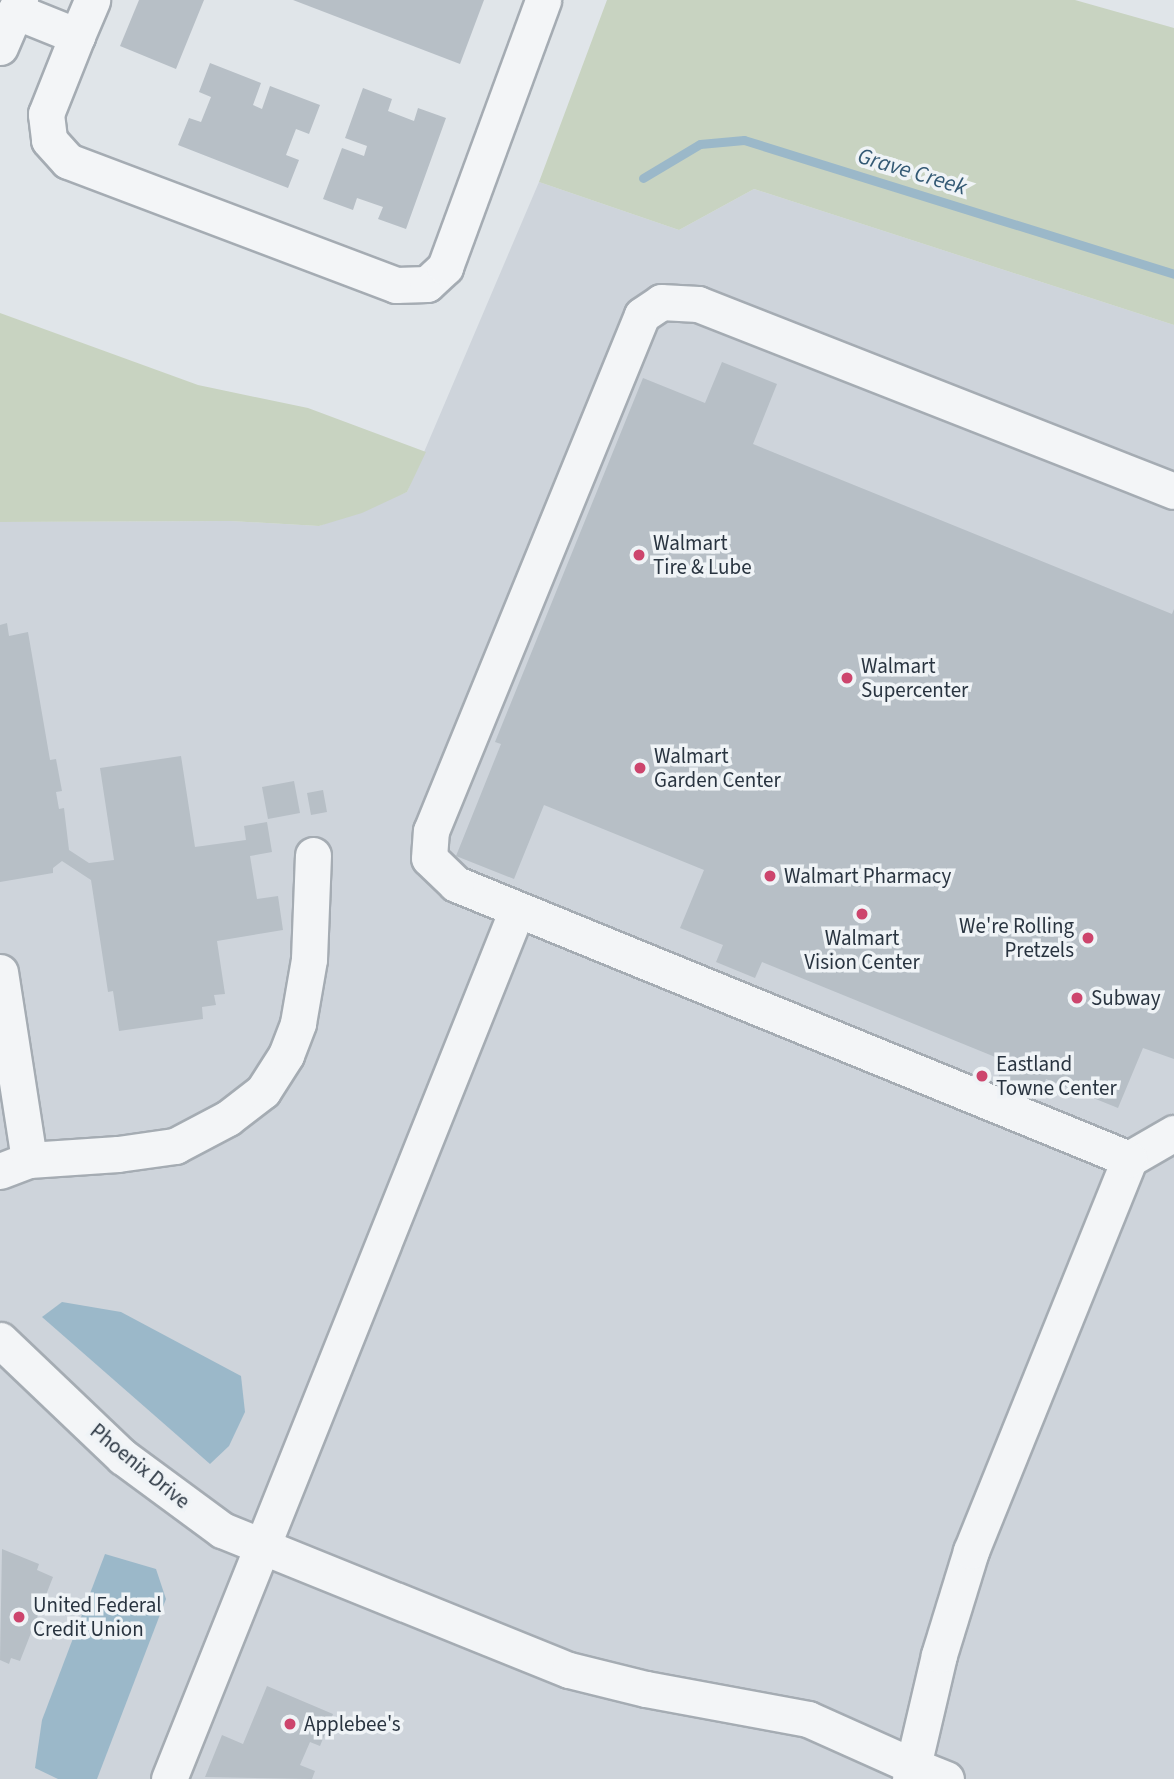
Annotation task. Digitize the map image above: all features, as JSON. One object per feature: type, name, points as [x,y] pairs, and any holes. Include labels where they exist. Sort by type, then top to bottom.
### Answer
[{"type":"street","points":[[92,0],[46,114],[49,140],[68,161],[396,285],[427,284],[445,267],[543,0]]},
{"type":"street","points":[[0,47],[18,6],[77,36]]},
{"type":"street","points":[[1129,1159],[517,911],[456,884],[429,858],[431,831],[642,315],[661,302],[698,304],[1174,491]]},
{"type":"street","points":[[0,972],[15,1166],[175,1146],[228,1118],[263,1091],[286,1055],[298,1023],[309,959],[313,855]]},
{"type":"street","points":[[169,1779],[517,911]]},
{"type":"street","points":[[912,1773],[939,1655],[971,1551],[1129,1159],[1174,1133]]},
{"type":"street","name":"Phoenix Drive","points":[[0,1340],[123,1457],[222,1530],[569,1670],[646,1689],[808,1718],[912,1773],[946,1779]]},
{"type":"shaded area","points":[[539,182],[679,230],[754,189],[1174,325],[1174,1779],[0,1779],[0,522],[230,521],[319,526],[407,492]]},
{"type":"green space","points":[[607,0],[1075,0],[1174,28],[1174,325],[754,189],[679,230],[539,182]]},
{"type":"green space","points":[[0,313],[198,385],[308,408],[426,452],[407,492],[362,513],[319,526],[230,521],[0,522]]},
{"type":"water","points":[[62,1302],[121,1312],[241,1376],[245,1412],[229,1446],[210,1464],[42,1317]]},
{"type":"water","points":[[105,1554],[156,1569],[166,1599],[97,1779],[58,1779],[35,1768],[42,1720]]},
{"type":"building","points":[[139,0],[204,0],[176,69],[120,46]]},
{"type":"building","points":[[293,0],[484,0],[460,64]]},
{"type":"building","points":[[210,63],[261,83],[253,105],[262,109],[270,86],[320,105],[309,134],[296,129],[286,155],[299,160],[288,188],[178,145],[189,118],[201,122],[211,97],[199,92]]},
{"type":"building","points":[[363,88],[392,99],[388,111],[414,121],[418,108],[446,118],[406,229],[378,219],[383,207],[357,198],[353,210],[323,199],[342,148],[364,156],[367,146],[345,138]]},
{"type":"building","name":"Walmart Supercenter","points":[[722,362],[777,384],[753,444],[1172,614],[1174,609],[1174,1059],[1143,1048],[1118,1108],[1046,1079],[1040,1094],[998,1078],[1005,1061],[762,962],[755,978],[716,962],[723,945],[680,928],[704,870],[544,805],[514,879],[456,856],[501,744],[495,742],[643,378],[705,403]]},
{"type":"building","points":[[7,623],[9,636],[28,632],[50,760],[56,759],[62,791],[56,792],[59,809],[64,808],[69,850],[89,863],[114,860],[100,768],[181,756],[195,847],[246,840],[244,826],[267,822],[272,852],[250,856],[257,899],[278,896],[283,930],[217,941],[225,994],[214,995],[216,1005],[202,1007],[203,1019],[119,1031],[113,991],[108,992],[91,880],[62,861],[53,868],[53,873],[0,882],[0,625]]},
{"type":"building","points":[[294,781],[300,813],[268,819],[262,787]]},
{"type":"building","points":[[323,790],[327,812],[311,815],[307,793]]},
{"type":"building","name":"United Federal Credit Union","points":[[2,1549],[39,1564],[37,1570],[53,1577],[20,1661],[11,1658],[9,1664],[0,1660]]},
{"type":"building","name":"Applebee's","points":[[267,1686],[333,1714],[320,1746],[310,1742],[300,1765],[315,1771],[312,1779],[205,1777],[222,1735],[243,1744]]},
{"type":"waterway","name":"Grave Creek","points":[[643,178],[700,144],[744,140],[1174,274]]},
{"type":"place","name":"Walmart Tire & Lube","points":[[639,555]]},
{"type":"place","name":"Walmart Supercenter","points":[[847,678]]},
{"type":"place","name":"Walmart Garden Center","points":[[640,768]]},
{"type":"place","name":"Walmart Pharmacy","points":[[770,876]]},
{"type":"place","name":"Walmart Vision Center","points":[[862,914]]},
{"type":"place","name":"We're Rolling Pretzels","points":[[1088,938]]},
{"type":"place","name":"Subway","points":[[1077,998]]},
{"type":"place","name":"Eastland Towne Center","points":[[982,1076]]},
{"type":"place","name":"United Federal Credit Union","points":[[19,1617]]},
{"type":"place","name":"Applebee's","points":[[290,1724]]}]
